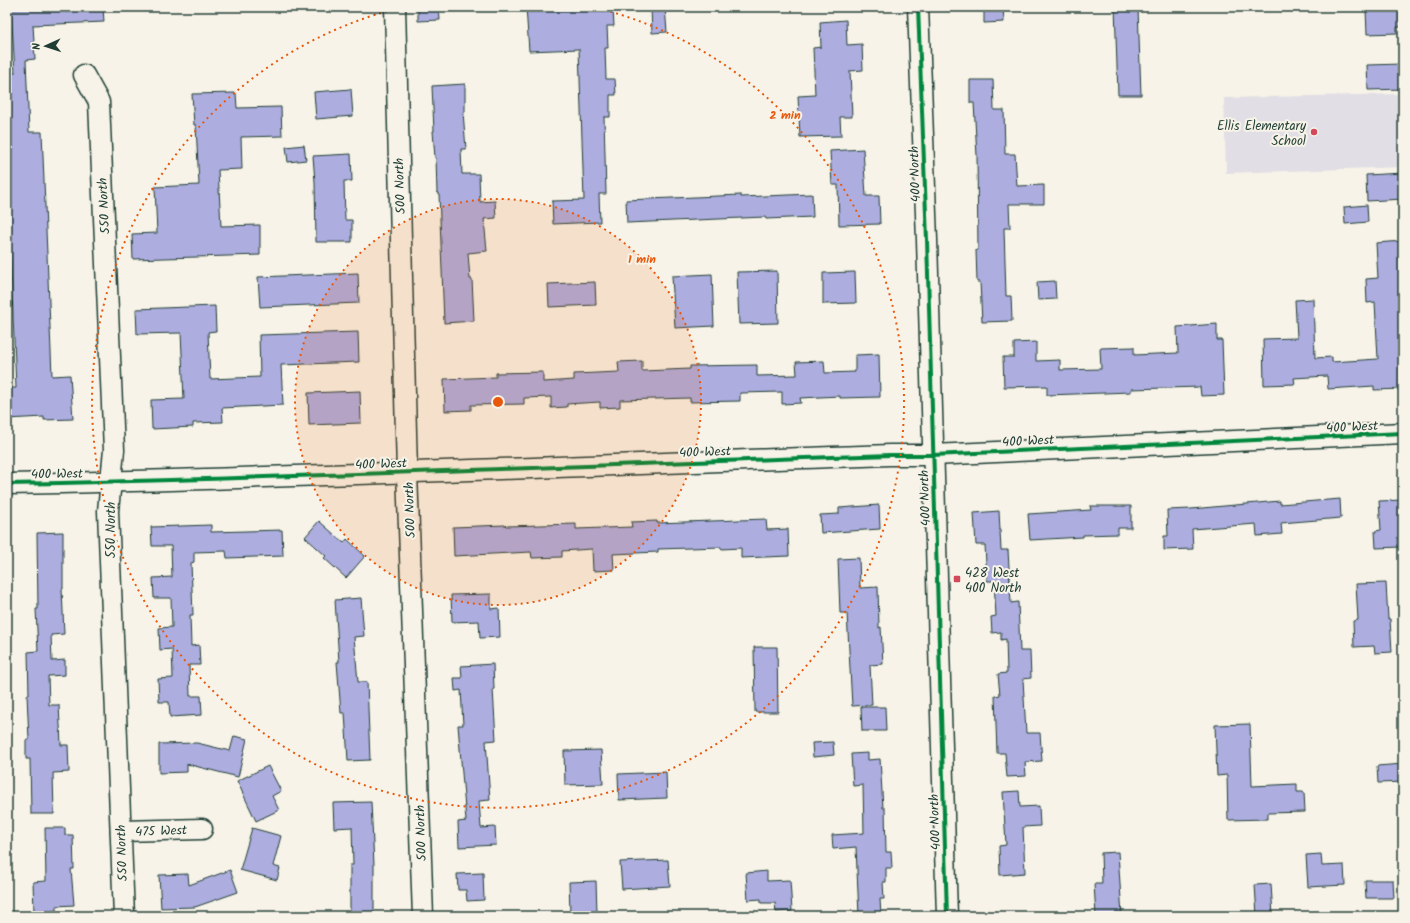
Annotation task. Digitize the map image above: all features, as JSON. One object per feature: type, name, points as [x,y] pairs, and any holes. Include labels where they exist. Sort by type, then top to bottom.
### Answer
[{"type":"street","name":"500 North","points":[[395,7],[408,472],[423,916]]},
{"type":"street","name":"400 North","points":[[918,7],[927,240],[947,916]]},
{"type":"street","name":"550 North","points":[[84,75],[98,102],[114,450],[108,511],[124,916]]},
{"type":"street","name":"400 West","points":[[7,484],[241,479],[890,455],[933,455],[1403,434]]},
{"type":"street","name":"475 West","points":[[121,832],[202,829]]},
{"type":"shaded area","name":"Ellis Elementary School","points":[[1403,94],[1403,167],[1226,173],[1224,98]]},
{"type":"building","points":[[11,7],[103,7],[104,22],[33,25],[35,59],[26,60],[29,132],[42,132],[52,376],[70,375],[73,419],[44,420],[44,417],[7,419],[7,388],[16,388],[7,171],[7,73],[15,73]]},
{"type":"building","points":[[418,7],[439,7],[440,20],[418,21]]},
{"type":"building","points":[[526,7],[603,7],[603,11],[613,10],[614,26],[607,26],[608,48],[605,48],[606,79],[615,79],[616,95],[610,95],[610,117],[604,117],[606,194],[599,194],[600,222],[553,224],[552,201],[584,200],[579,49],[529,51]]},
{"type":"building","points":[[651,7],[665,7],[667,32],[652,33]]},
{"type":"building","points":[[984,7],[1003,7],[1004,22],[984,23]]},
{"type":"building","points":[[1115,7],[1138,7],[1141,95],[1118,95]]},
{"type":"building","points":[[1403,9],[1403,27],[1397,27],[1397,33],[1367,34],[1366,10]]},
{"type":"building","points":[[846,20],[847,45],[862,44],[863,70],[850,71],[852,117],[840,117],[841,136],[800,137],[798,96],[815,95],[813,48],[821,47],[820,22]]},
{"type":"building","points":[[1403,64],[1403,89],[1368,90],[1367,65]]},
{"type":"building","points":[[970,80],[993,80],[994,110],[1004,110],[1005,154],[1015,154],[1017,186],[1044,185],[1044,204],[1009,204],[1010,228],[1004,228],[1006,296],[1011,296],[1012,321],[982,322],[980,282],[977,282],[976,250],[978,250],[977,156],[974,103],[970,103]]},
{"type":"building","points":[[465,84],[465,112],[463,112],[466,149],[461,149],[462,174],[479,174],[480,202],[495,201],[496,218],[484,219],[487,251],[468,253],[470,279],[472,279],[474,321],[444,323],[439,193],[437,193],[432,86]]},
{"type":"building","points":[[351,89],[353,116],[316,119],[314,92]]},
{"type":"building","points":[[236,93],[237,108],[281,107],[282,136],[241,137],[242,169],[218,170],[221,226],[260,225],[260,255],[133,259],[132,234],[157,233],[155,187],[199,185],[196,125],[194,125],[192,94]]},
{"type":"building","points":[[304,145],[306,160],[288,162],[286,147]]},
{"type":"building","points":[[863,149],[866,196],[879,196],[880,224],[839,225],[838,185],[832,185],[830,151]]},
{"type":"building","points":[[351,154],[352,181],[344,181],[345,220],[352,220],[352,242],[316,242],[313,156]]},
{"type":"building","points":[[1403,173],[1403,199],[1367,201],[1366,175]]},
{"type":"building","points":[[812,194],[813,217],[766,219],[765,217],[627,223],[626,200],[741,195],[741,197]]},
{"type":"building","points":[[1367,205],[1368,222],[1345,224],[1344,207]]},
{"type":"building","points":[[1403,241],[1403,331],[1400,331],[1403,362],[1403,389],[1374,390],[1374,386],[1328,389],[1327,376],[1294,378],[1295,384],[1264,385],[1263,339],[1297,338],[1295,300],[1313,299],[1315,358],[1332,357],[1332,362],[1378,359],[1375,302],[1367,303],[1366,279],[1378,278],[1376,243]]},
{"type":"building","points":[[777,271],[778,323],[739,324],[737,272]]},
{"type":"building","points":[[855,272],[856,303],[823,304],[823,273]]},
{"type":"building","points":[[358,273],[359,303],[260,307],[258,277]]},
{"type":"building","points":[[712,274],[714,326],[675,328],[672,276]]},
{"type":"building","points":[[1055,281],[1056,299],[1038,300],[1037,282]]},
{"type":"building","points":[[595,282],[596,305],[549,307],[548,284]]},
{"type":"building","points":[[215,306],[216,331],[208,332],[210,379],[260,377],[259,335],[358,332],[359,362],[281,365],[283,405],[222,408],[223,422],[193,423],[193,427],[152,429],[151,400],[184,399],[181,333],[137,334],[136,309]]},
{"type":"building","points":[[1217,324],[1217,340],[1222,340],[1224,395],[1201,396],[1200,387],[1131,389],[1131,392],[1047,395],[1047,386],[1004,387],[1003,357],[1014,357],[1014,343],[1036,342],[1036,361],[1060,360],[1060,370],[1101,369],[1100,348],[1134,347],[1134,355],[1178,353],[1177,327]]},
{"type":"building","points":[[879,354],[880,397],[840,398],[840,396],[800,398],[801,403],[782,404],[782,392],[740,393],[740,401],[690,402],[690,398],[620,400],[620,407],[600,408],[600,402],[567,404],[567,407],[551,408],[551,397],[524,398],[524,404],[471,405],[471,410],[445,411],[444,379],[496,377],[496,373],[543,372],[543,382],[574,380],[574,374],[619,372],[618,362],[642,361],[642,371],[690,369],[690,366],[757,365],[757,376],[797,375],[796,362],[824,361],[825,373],[855,372],[855,355]]},
{"type":"building","points":[[360,391],[361,423],[309,425],[308,393]]},
{"type":"building","points":[[1340,499],[1341,518],[1281,523],[1282,534],[1257,536],[1256,524],[1192,529],[1193,549],[1164,550],[1164,536],[1168,536],[1167,510],[1280,501],[1280,504]]},
{"type":"building","points":[[1403,500],[1403,516],[1400,516],[1401,547],[1376,548],[1375,531],[1381,530],[1379,501]]},
{"type":"building","points":[[879,505],[880,529],[821,533],[820,515],[839,514],[839,508]]},
{"type":"building","points":[[1090,506],[1131,506],[1131,528],[1118,528],[1118,534],[1083,535],[1083,537],[1030,540],[1028,514],[1091,510]]},
{"type":"building","points":[[999,511],[1001,550],[1008,550],[1011,603],[1018,602],[1020,651],[1030,651],[1031,678],[1023,679],[1026,733],[1040,733],[1042,761],[1025,762],[1026,776],[1007,777],[1005,753],[997,753],[995,696],[1000,695],[998,674],[1007,673],[1006,639],[1001,640],[1001,632],[992,633],[991,617],[996,616],[994,581],[987,581],[985,545],[976,545],[974,513]]},
{"type":"building","points":[[766,519],[767,530],[788,529],[789,556],[741,558],[741,548],[721,549],[721,547],[658,549],[658,552],[613,554],[614,570],[593,571],[592,549],[562,551],[562,557],[532,558],[531,552],[454,556],[453,527],[576,524],[576,529],[632,527],[631,522],[657,521],[657,523]]},
{"type":"building","points":[[319,521],[344,543],[347,539],[365,556],[346,578],[324,558],[326,556],[305,537]]},
{"type":"building","points":[[211,525],[211,532],[282,530],[283,556],[227,558],[226,551],[194,552],[194,562],[191,563],[193,615],[190,615],[191,646],[199,645],[200,665],[189,665],[190,696],[201,696],[202,715],[170,717],[169,702],[159,702],[158,679],[173,678],[172,649],[160,650],[159,628],[172,627],[171,598],[154,598],[153,578],[172,577],[171,546],[152,546],[151,527]]},
{"type":"building","points":[[63,532],[62,589],[64,634],[51,635],[52,661],[65,660],[65,675],[48,676],[49,705],[59,705],[61,745],[68,745],[69,772],[53,773],[54,814],[31,814],[30,759],[26,759],[26,740],[29,740],[27,695],[29,695],[28,652],[38,651],[36,609],[38,609],[37,533]]},
{"type":"building","points":[[859,558],[860,588],[878,587],[879,628],[881,627],[883,664],[870,665],[872,705],[852,706],[847,613],[840,613],[838,559]]},
{"type":"building","points":[[1386,583],[1392,652],[1375,653],[1374,646],[1354,647],[1353,621],[1358,620],[1356,584]]},
{"type":"building","points":[[491,594],[491,609],[499,608],[500,637],[480,638],[479,621],[452,622],[451,595]]},
{"type":"building","points":[[361,598],[364,636],[354,637],[358,682],[367,682],[370,760],[348,761],[345,713],[341,713],[337,662],[339,662],[335,600]]},
{"type":"building","points":[[754,647],[777,647],[778,712],[755,712]]},
{"type":"building","points":[[493,664],[496,740],[486,741],[490,800],[479,801],[481,828],[495,827],[496,845],[459,847],[458,822],[466,821],[458,725],[463,725],[461,690],[455,691],[454,678],[462,678],[461,666]]},
{"type":"building","points":[[861,707],[885,707],[886,731],[862,731]]},
{"type":"building","points":[[1250,724],[1252,786],[1297,784],[1297,792],[1304,792],[1305,812],[1268,813],[1268,819],[1228,820],[1227,775],[1217,776],[1215,725]]},
{"type":"building","points":[[234,736],[247,739],[238,777],[187,764],[187,772],[159,773],[159,744],[197,743],[230,751]]},
{"type":"building","points":[[833,742],[834,755],[813,757],[812,743]]},
{"type":"building","points":[[601,750],[603,784],[565,785],[564,751]]},
{"type":"building","points":[[868,753],[868,760],[880,759],[883,808],[885,808],[886,852],[891,852],[892,868],[886,868],[886,882],[883,882],[884,899],[880,899],[881,916],[859,916],[856,847],[833,849],[832,835],[864,833],[863,785],[853,786],[851,754]]},
{"type":"building","points":[[1403,764],[1403,782],[1378,783],[1377,766]]},
{"type":"building","points":[[268,766],[281,791],[272,796],[279,810],[256,821],[237,781]]},
{"type":"building","points":[[666,772],[667,798],[619,800],[618,774]]},
{"type":"building","points":[[1019,791],[1020,807],[1039,806],[1040,826],[1023,827],[1025,873],[1000,875],[999,846],[1006,845],[1003,792]]},
{"type":"building","points":[[371,802],[374,865],[374,915],[350,915],[350,865],[353,865],[352,827],[334,828],[333,803]]},
{"type":"building","points":[[45,828],[65,828],[65,835],[73,835],[74,869],[71,869],[74,905],[56,906],[56,911],[34,912],[33,882],[46,881]]},
{"type":"building","points":[[252,828],[281,836],[273,866],[280,868],[277,880],[240,870]]},
{"type":"building","points":[[1118,852],[1122,916],[1096,916],[1094,884],[1102,884],[1101,853]]},
{"type":"building","points":[[1321,854],[1322,866],[1344,865],[1345,885],[1308,887],[1306,855]]},
{"type":"building","points":[[668,860],[670,886],[622,889],[620,862]]},
{"type":"building","points":[[230,870],[238,892],[195,907],[161,908],[159,875],[188,874],[189,885]]},
{"type":"building","points":[[767,871],[767,881],[790,880],[792,911],[776,912],[775,903],[761,903],[761,899],[748,900],[746,873]]},
{"type":"building","points":[[483,873],[484,900],[467,901],[466,890],[458,890],[457,874]]},
{"type":"building","points":[[1365,880],[1393,880],[1394,898],[1366,898]]},
{"type":"building","points":[[596,881],[597,913],[570,914],[569,882]]},
{"type":"building","points":[[1271,884],[1273,916],[1257,916],[1255,885]]},
{"type":"cycle path","points":[[918,7],[927,240],[947,916]]},
{"type":"cycle path","points":[[7,484],[338,475],[890,455],[933,455],[1403,433]]},
{"type":"place","name":"Ellis Elementary School","points":[[1314,132]]},
{"type":"place","name":"428 West 400 North","points":[[957,579]]}]
